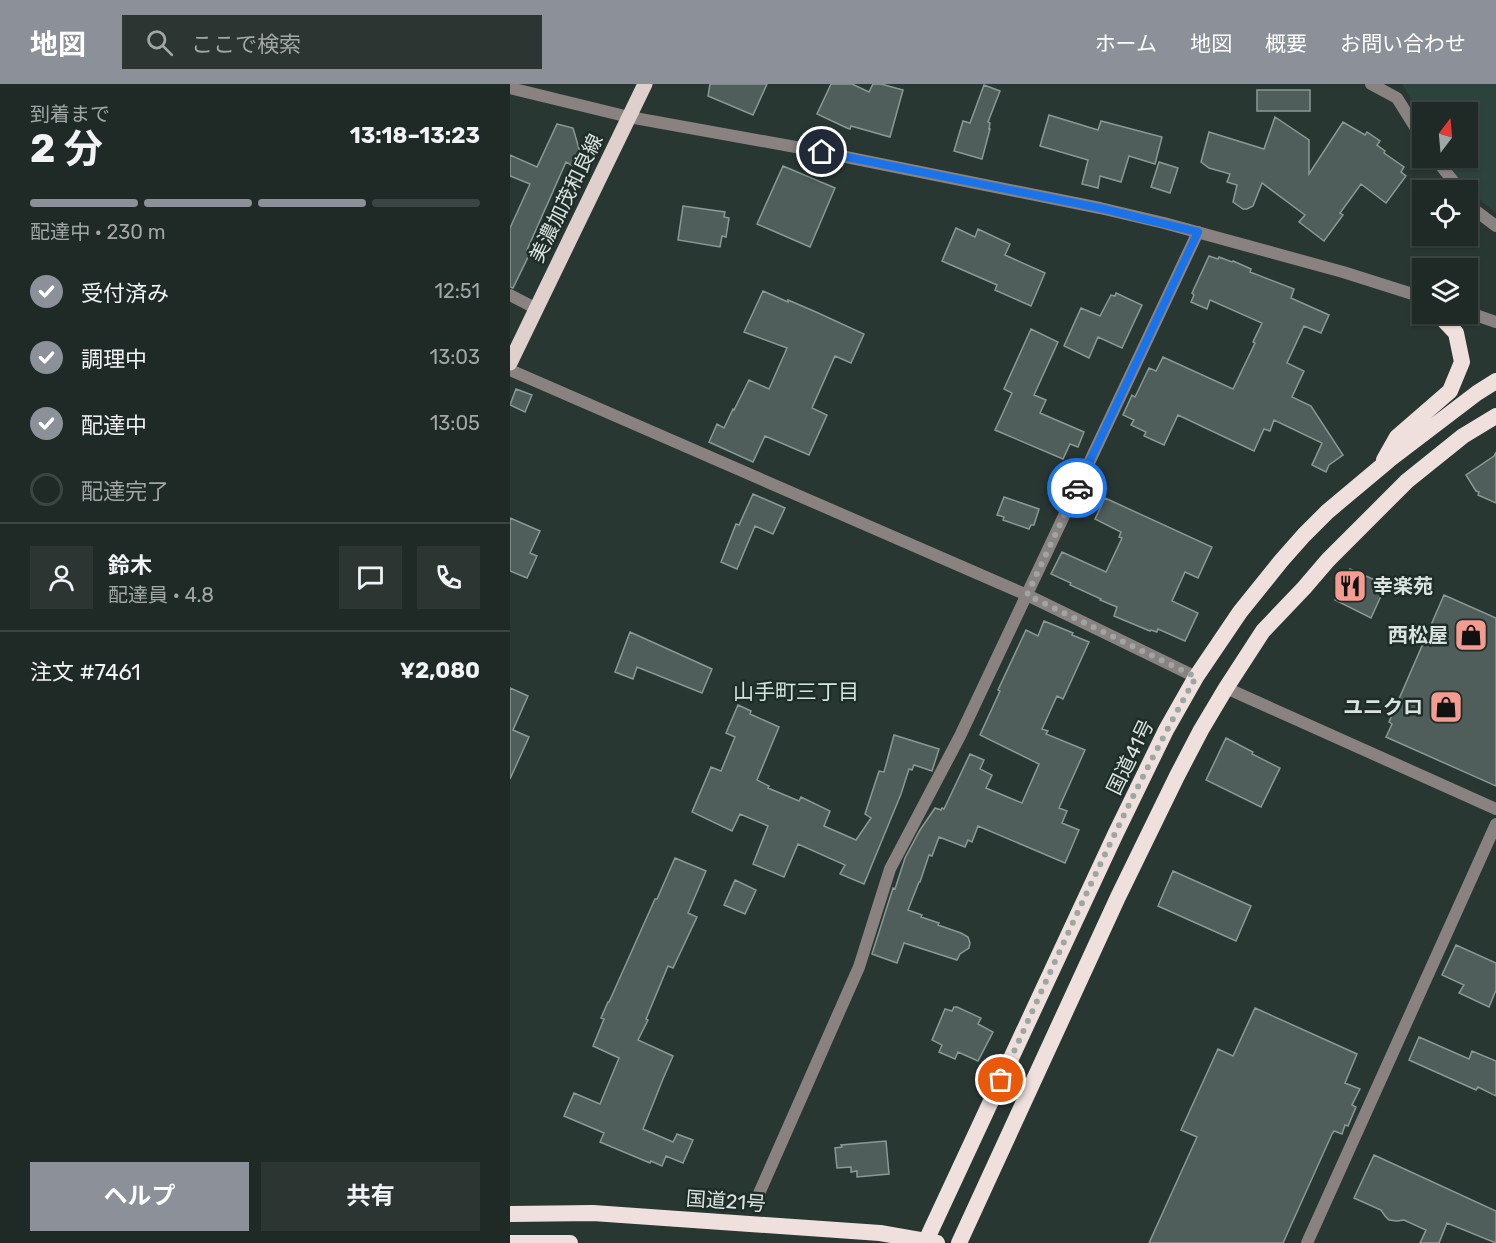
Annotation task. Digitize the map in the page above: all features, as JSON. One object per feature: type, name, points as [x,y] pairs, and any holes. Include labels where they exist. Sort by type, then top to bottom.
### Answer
[{"type":"highway","points":[[1379,468],[1397,437],[1450,391],[1462,362],[1456,333],[1447,324]]},
{"type":"highway","name":"国道41号","points":[[929,1242],[1115,835],[1166,730],[1196,677],[1240,612],[1304,535],[1327,512],[1379,468],[1496,381]]},
{"type":"highway","points":[[959,1243],[1118,897],[1177,776],[1201,730],[1263,631],[1350,536],[1407,481],[1463,436],[1496,416]]},
{"type":"highway","name":"国道21号","points":[[510,1214],[593,1213],[880,1233],[929,1242]]},
{"type":"highway","points":[[510,1243],[570,1243]]},
{"type":"main road","name":"美濃加茂和良線","points":[[510,363],[645,84]]},
{"type":"street","points":[[1371,84],[1397,98],[1412,122]]},
{"type":"street","points":[[510,88],[629,117],[801,148],[1100,208],[1198,232],[1412,294]]},
{"type":"street","points":[[1443,168],[1452,180]]},
{"type":"street","points":[[1478,212],[1496,226]]},
{"type":"street","points":[[757,1198],[859,967],[890,868],[960,736],[1198,232]]},
{"type":"street","points":[[510,295],[537,309]]},
{"type":"street","points":[[1478,316],[1496,322]]},
{"type":"street","points":[[510,370],[1027,595],[1196,677]]},
{"type":"street","points":[[1226,688],[1496,809]]},
{"type":"street","points":[[1307,1243],[1496,824]]},
{"type":"shaded area","points":[[1402,84],[1496,84],[1496,213],[1478,198],[1478,180],[1459,180],[1452,168],[1478,168],[1478,102],[1413,102]]},
{"type":"building","points":[[710,84],[767,84],[753,115],[708,96]]},
{"type":"building","points":[[831,84],[852,84],[869,92],[873,84],[903,90],[890,137],[851,126],[850,129],[817,114]]},
{"type":"building","points":[[984,85],[1000,91],[988,122],[990,129],[982,159],[954,151],[963,121],[970,123]]},
{"type":"building","points":[[1257,90],[1310,90],[1310,111],[1257,111]]},
{"type":"building","points":[[1049,115],[1098,130],[1101,121],[1162,137],[1155,164],[1129,156],[1121,182],[1100,176],[1098,188],[1082,184],[1088,160],[1040,146]]},
{"type":"building","points":[[1275,117],[1309,140],[1309,174],[1343,122],[1365,135],[1367,132],[1380,141],[1377,145],[1404,167],[1401,172],[1406,176],[1386,203],[1361,184],[1340,213],[1343,215],[1324,241],[1299,222],[1305,215],[1262,183],[1253,206],[1243,209],[1233,202],[1237,185],[1227,182],[1230,174],[1209,168],[1201,162],[1209,132],[1264,149]]},
{"type":"building","points":[[557,124],[573,128],[580,152],[573,166],[566,162],[527,250],[531,251],[513,288],[510,287],[510,228],[530,184],[510,176],[510,155],[537,167]]},
{"type":"building","points":[[1159,162],[1178,168],[1170,193],[1151,187]]},
{"type":"building","points":[[783,166],[835,188],[810,247],[757,224]]},
{"type":"building","points":[[683,206],[725,212],[724,217],[729,218],[726,237],[722,236],[720,247],[678,240]]},
{"type":"building","points":[[956,228],[975,237],[978,229],[1010,244],[1005,255],[1045,273],[1031,306],[995,290],[997,285],[942,261]]},
{"type":"building","points":[[1209,256],[1233,261],[1251,269],[1250,272],[1294,289],[1291,298],[1329,315],[1321,333],[1304,326],[1287,363],[1304,371],[1292,397],[1311,406],[1343,455],[1329,465],[1326,472],[1312,465],[1322,443],[1274,420],[1270,431],[1264,429],[1254,451],[1178,415],[1164,445],[1144,436],[1146,432],[1131,425],[1134,420],[1123,415],[1132,395],[1135,397],[1149,368],[1156,371],[1163,357],[1233,389],[1262,323],[1210,300],[1207,309],[1191,302],[1194,295],[1192,293]]},
{"type":"building","points":[[763,291],[864,334],[851,363],[835,356],[812,408],[827,415],[809,455],[765,436],[753,462],[709,442],[717,424],[724,428],[749,380],[769,389],[787,348],[744,332]]},
{"type":"building","points":[[1116,293],[1142,305],[1122,348],[1098,337],[1089,358],[1064,346],[1081,308],[1100,316],[1111,295],[1115,296]]},
{"type":"building","points":[[1031,329],[1058,342],[1034,395],[1046,400],[1040,413],[1084,432],[1078,447],[1070,444],[1063,459],[995,430],[1012,393],[1004,389]]},
{"type":"building","points":[[516,389],[532,395],[525,412],[510,405]]},
{"type":"building","points":[[1496,452],[1496,503],[1478,495],[1479,492],[1466,475],[1494,456]]},
{"type":"building","points":[[753,494],[785,508],[773,534],[755,526],[737,569],[721,562],[736,524],[739,525]]},
{"type":"building","points":[[1004,497],[1039,509],[1034,525],[1031,525],[1029,529],[1003,520],[1004,517],[997,515]]},
{"type":"building","points":[[1105,498],[1212,547],[1198,578],[1185,572],[1172,601],[1198,613],[1185,641],[1158,629],[1157,632],[1150,631],[1114,616],[1117,607],[1051,574],[1062,552],[1106,572],[1122,538],[1119,537],[1121,532],[1095,519]]},
{"type":"building","points":[[510,518],[540,531],[530,553],[537,556],[527,578],[510,571]]},
{"type":"building","points":[[1350,569],[1386,585],[1371,618],[1335,600]]},
{"type":"building","points":[[1444,595],[1496,618],[1496,786],[1386,737],[1392,724],[1389,722]]},
{"type":"building","points":[[1044,621],[1089,642],[1063,699],[1057,696],[1042,729],[1048,731],[1046,734],[1085,750],[1059,808],[1067,811],[1062,823],[1079,830],[1065,863],[978,826],[972,842],[968,840],[965,847],[939,837],[932,856],[929,855],[908,910],[968,937],[969,948],[960,954],[957,960],[904,943],[897,963],[872,954],[905,858],[935,808],[944,809],[970,754],[984,760],[980,769],[992,775],[986,788],[1022,803],[1039,764],[980,735],[1026,630],[1038,636]]},
{"type":"building","points":[[630,632],[712,669],[702,693],[637,667],[633,679],[615,672]]},
{"type":"building","points":[[510,688],[528,696],[513,730],[529,737],[510,779]]},
{"type":"building","points":[[738,705],[751,711],[750,714],[779,727],[757,780],[769,786],[768,788],[799,801],[801,797],[830,811],[824,826],[856,840],[871,818],[865,814],[879,771],[884,772],[894,735],[939,749],[932,771],[914,765],[912,770],[909,769],[864,884],[840,874],[845,865],[798,844],[784,877],[753,864],[768,826],[740,814],[732,831],[692,812],[711,767],[721,771],[735,737],[726,733]]},
{"type":"building","points":[[1226,738],[1280,768],[1261,807],[1206,780]]},
{"type":"building","points":[[675,858],[706,871],[688,913],[697,917],[673,968],[668,966],[638,1040],[673,1056],[643,1129],[673,1142],[677,1134],[693,1140],[683,1163],[666,1156],[662,1166],[600,1142],[604,1133],[564,1116],[574,1093],[600,1104],[619,1058],[593,1046],[604,1019],[601,1018]]},
{"type":"building","points":[[1173,871],[1251,906],[1236,941],[1158,906]]},
{"type":"building","points":[[735,880],[756,890],[745,914],[724,905]]},
{"type":"building","points":[[1456,945],[1496,963],[1496,990],[1489,1007],[1459,993],[1464,985],[1442,975]]},
{"type":"building","points":[[954,1007],[981,1018],[978,1024],[993,1032],[978,1061],[958,1052],[955,1059],[939,1052],[942,1045],[932,1040],[945,1009],[952,1011]]},
{"type":"building","points":[[1255,1008],[1357,1054],[1345,1083],[1360,1089],[1352,1105],[1356,1107],[1348,1126],[1345,1125],[1342,1134],[1334,1131],[1332,1134],[1283,1243],[1149,1243],[1197,1137],[1181,1130],[1218,1049],[1233,1056]]},
{"type":"building","points":[[1419,1037],[1469,1059],[1472,1051],[1496,1061],[1496,1096],[1478,1087],[1476,1090],[1409,1060]]},
{"type":"building","points":[[886,1141],[889,1174],[857,1177],[857,1171],[851,1172],[851,1167],[837,1168],[835,1148],[842,1147],[841,1145]]},
{"type":"building","points":[[1374,1155],[1496,1211],[1496,1243],[1447,1223],[1439,1243],[1420,1243],[1426,1230],[1404,1220],[1389,1220],[1381,1210],[1354,1198]]},
{"type":"way so far","points":[[1001,1080],[1115,835],[1166,730],[1196,677],[1027,595],[1077,488]]},
{"type":"place","name":"幸楽苑","points":[[1350,586]]},
{"type":"place","name":"西松屋","points":[[1471,635]]},
{"type":"place","name":"ユニクロ","points":[[1446,707]]},
{"type":"district","name":"山手町三丁目","points":[[796,691]]},
{"type":"route","points":[[822,152],[1100,208],[1198,232],[1077,488]]}]
